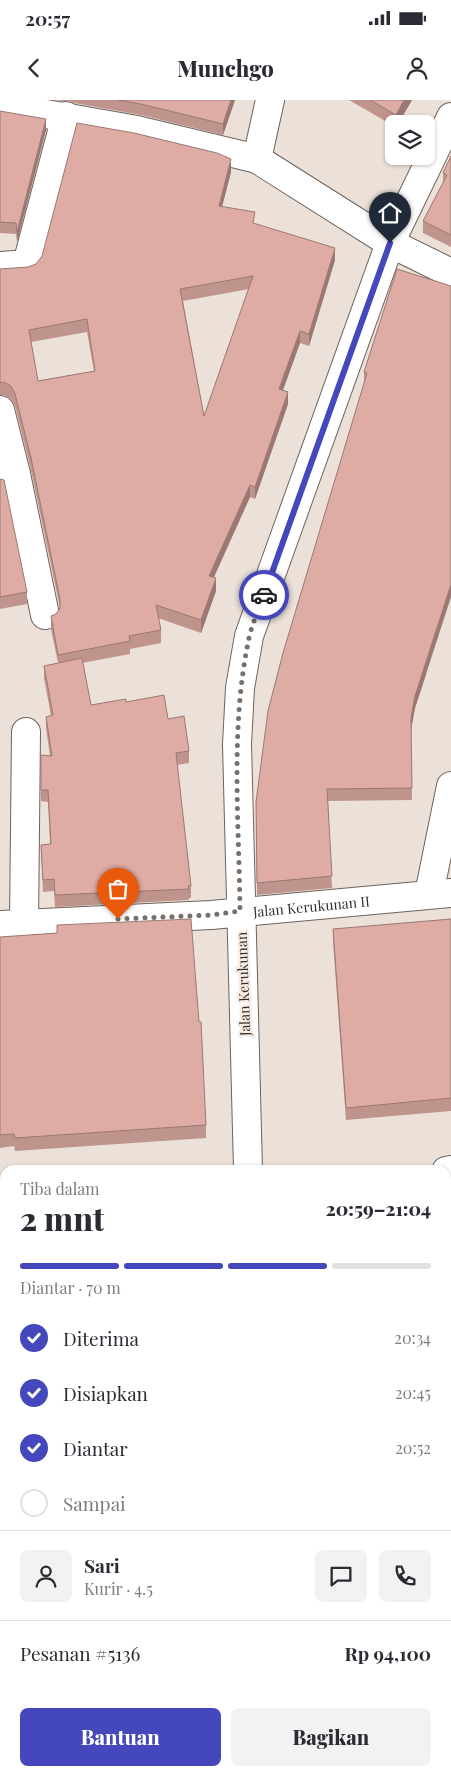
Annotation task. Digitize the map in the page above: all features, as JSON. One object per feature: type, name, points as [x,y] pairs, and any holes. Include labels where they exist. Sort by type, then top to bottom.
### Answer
[{"type":"street","points":[[257,159],[270,100]]},
{"type":"street","points":[[0,106],[66,116],[137,130],[257,159],[390,243],[451,273]]},
{"type":"street","points":[[0,266],[27,264],[66,116]]},
{"type":"street","name":"Jalan Kerukunan","points":[[248,1165],[237,744],[240,688],[249,636],[390,243],[451,117]]},
{"type":"street","points":[[0,410],[8,476],[45,615]]},
{"type":"street","name":"Jalan Kerukunan II","points":[[26,732],[12,924],[211,915],[440,893]]},
{"type":"street","points":[[440,893],[451,786]]},
{"type":"building","points":[[118,100],[231,100],[223,124]]},
{"type":"building","points":[[370,100],[404,100],[396,115]]},
{"type":"building","points":[[0,111],[46,119],[17,232],[16,223],[0,222]]},
{"type":"building","points":[[77,123],[134,133],[217,153],[231,159],[219,206],[255,212],[253,223],[335,248],[309,334],[300,331],[279,389],[288,392],[255,487],[250,485],[209,576],[216,578],[201,620],[156,605],[161,630],[129,636],[130,641],[58,655],[51,616],[56,614],[60,608],[60,599],[31,458],[15,394],[11,386],[4,382],[0,383],[0,269],[28,267],[36,264],[42,256]],"holes":[[[253,276],[204,416],[180,289]],[[87,319],[95,371],[38,381],[29,330]]]},
{"type":"building","points":[[451,156],[451,235],[423,221],[447,175],[443,173]]},
{"type":"building","points":[[397,269],[451,286],[451,584],[415,696],[411,718],[412,788],[327,789],[332,876],[257,883],[256,802],[268,711],[283,653],[367,373],[364,372]]},
{"type":"building","points":[[0,479],[4,480],[27,592],[0,597]]},
{"type":"building","points":[[82,658],[91,705],[126,699],[126,702],[164,695],[168,719],[184,716],[189,751],[176,753],[191,886],[188,886],[189,889],[55,895],[54,879],[43,880],[41,845],[51,844],[48,790],[41,790],[41,755],[52,756],[46,717],[53,715],[44,666]]},
{"type":"building","points":[[191,919],[199,1022],[201,1022],[206,1125],[15,1138],[14,1134],[0,1135],[0,937],[57,933],[57,925]]},
{"type":"building","points":[[451,919],[451,1098],[346,1108],[333,929]]},
{"type":"way so far","points":[[118,919],[211,915],[240,911],[237,744],[240,688],[249,636],[264,595]]},
{"type":"route","points":[[264,595],[390,243]]}]
